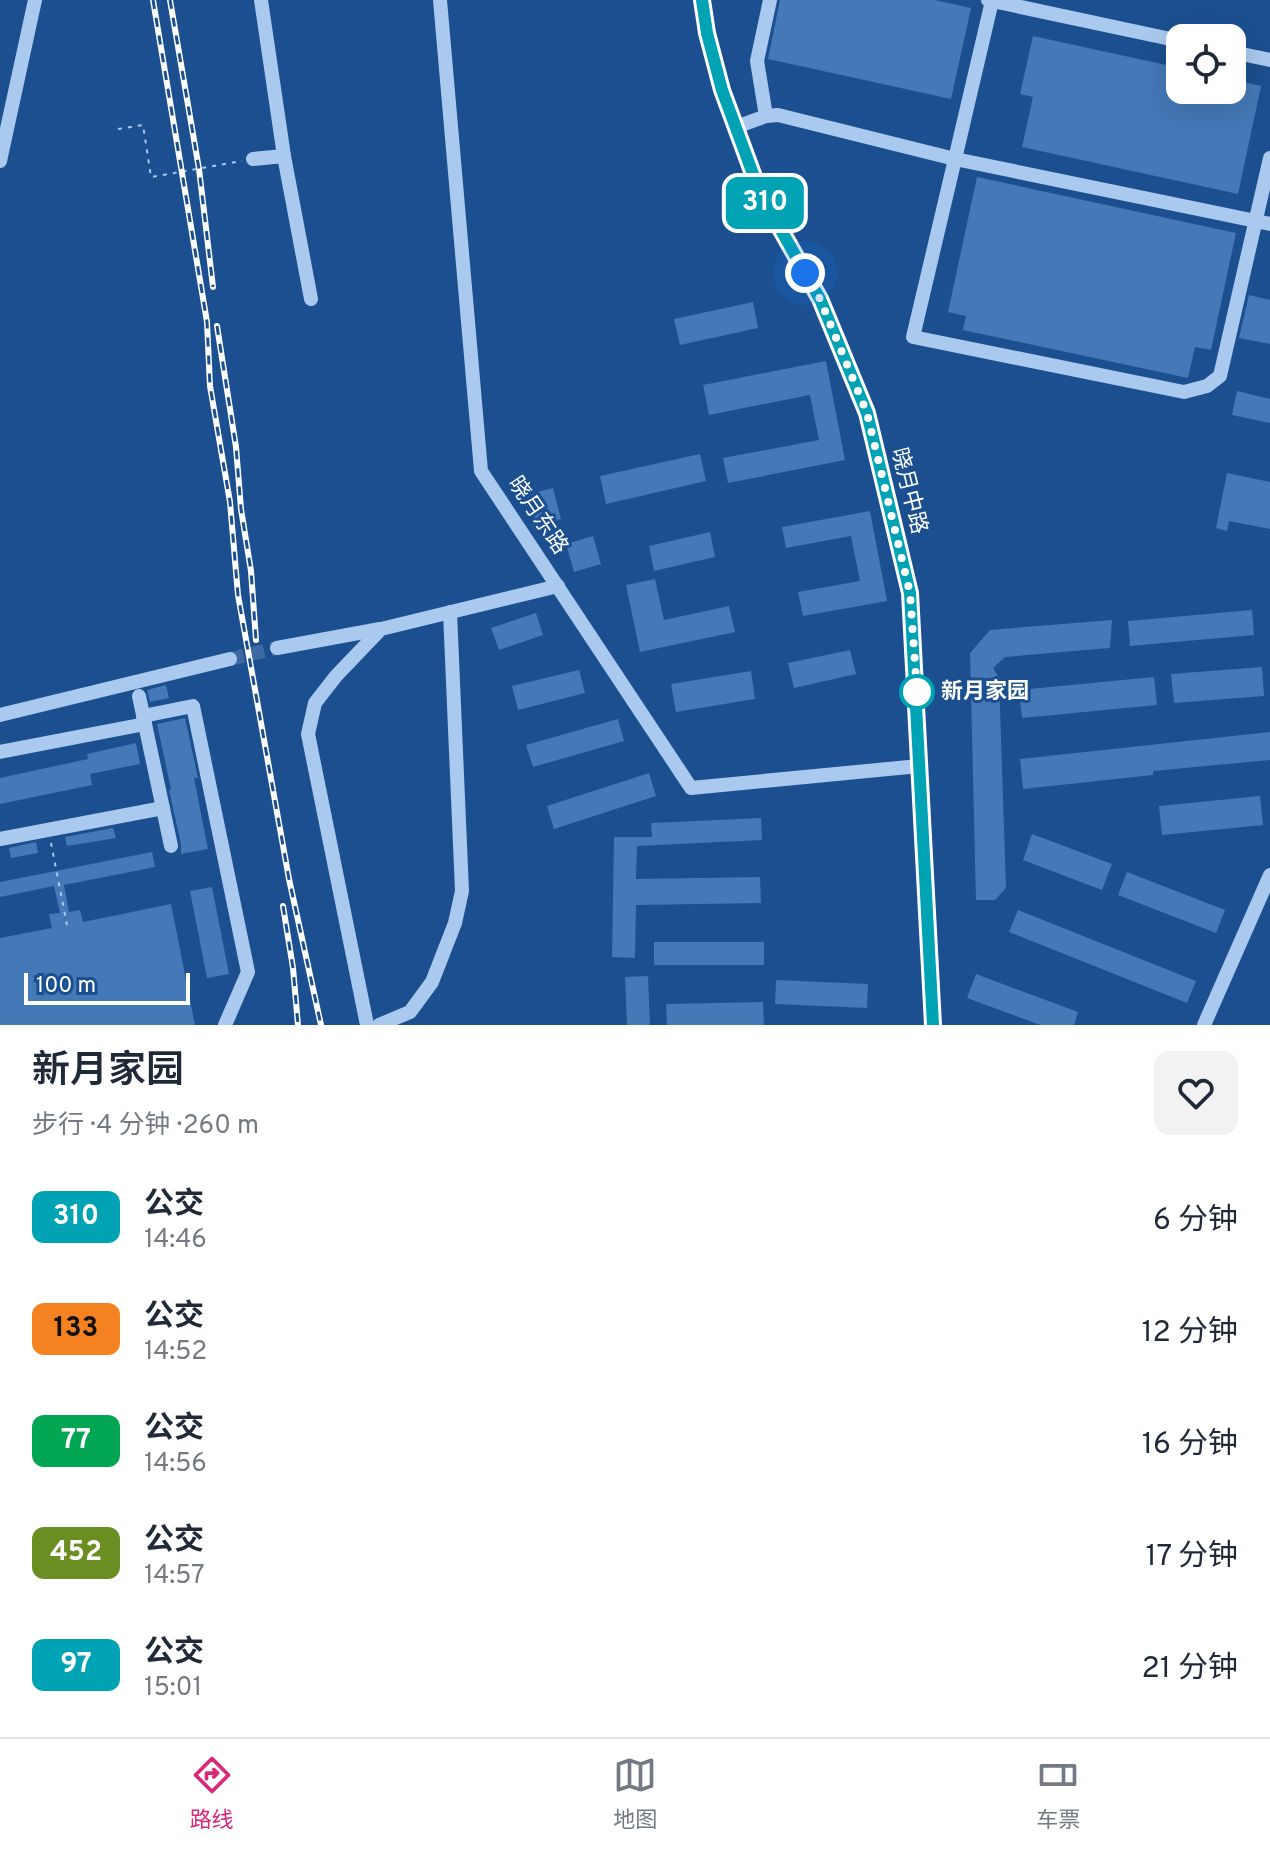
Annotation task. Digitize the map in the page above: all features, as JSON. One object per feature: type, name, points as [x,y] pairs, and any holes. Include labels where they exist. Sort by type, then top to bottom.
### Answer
[{"type":"street","points":[[0,161],[35,0]]},
{"type":"street","points":[[261,0],[284,156],[311,299]]},
{"type":"street","name":"晓月东路","points":[[440,0],[481,471],[691,788],[919,766]]},
{"type":"street","name":"晓月中路","points":[[702,0],[722,90],[760,193],[820,299],[867,413],[910,593],[933,1025]]},
{"type":"street","points":[[766,116],[757,61],[770,0]]},
{"type":"street","points":[[1166,38],[990,0],[913,337],[1184,392],[1207,386],[1220,376],[1263,222],[1270,158]]},
{"type":"street","points":[[1246,55],[1270,60]]},
{"type":"street","points":[[736,127],[778,115],[955,159],[1263,222]]},
{"type":"street","points":[[253,159],[284,156]]},
{"type":"street","points":[[277,648],[381,629],[558,586]]},
{"type":"street","points":[[379,1025],[410,1012],[432,982],[455,923],[462,891],[450,612]]},
{"type":"street","points":[[367,1025],[308,734],[315,703],[381,629]]},
{"type":"street","points":[[0,715],[230,659]]},
{"type":"street","points":[[139,696],[171,846]]},
{"type":"street","points":[[0,752],[193,706],[248,972],[225,1025]]},
{"type":"street","points":[[0,839],[163,808]]},
{"type":"street","points":[[1204,1025],[1270,875]]},
{"type":"path","points":[[118,129],[143,125],[151,177],[253,159]]},
{"type":"path","points":[[49,830],[67,925]]},
{"type":"building","points":[[780,0],[935,0],[971,8],[951,99],[768,59]]},
{"type":"building","points":[[1033,36],[1166,65],[1166,104],[1246,104],[1246,82],[1261,86],[1238,194],[1022,147],[1033,97],[1020,94]]},
{"type":"building","points":[[977,177],[1236,233],[1211,350],[1195,347],[1188,378],[963,330],[966,316],[948,312]]},
{"type":"building","points":[[1249,295],[1270,300],[1270,344],[1239,338]]},
{"type":"building","points":[[753,302],[758,328],[680,345],[674,319]]},
{"type":"building","points":[[826,361],[845,460],[728,483],[723,458],[819,440],[810,395],[709,415],[703,385]]},
{"type":"building","points":[[1237,391],[1270,399],[1270,423],[1232,415]]},
{"type":"building","points":[[700,454],[706,481],[606,504],[600,476]]},
{"type":"building","points":[[1227,473],[1270,482],[1270,529],[1229,521],[1227,531],[1216,528]]},
{"type":"building","points":[[553,488],[561,519],[533,526],[525,495]]},
{"type":"building","points":[[870,511],[887,601],[803,616],[798,592],[860,581],[851,536],[786,548],[782,527]]},
{"type":"building","points":[[710,532],[715,557],[654,571],[649,546]]},
{"type":"building","points":[[593,536],[601,564],[574,572],[566,544]]},
{"type":"building","points":[[655,579],[664,620],[729,606],[735,632],[640,652],[626,585]]},
{"type":"building","points":[[1252,610],[1254,635],[1130,646],[1128,621]]},
{"type":"building","points":[[536,613],[543,635],[499,650],[491,628]]},
{"type":"building","points":[[1112,620],[1110,648],[1005,657],[993,668],[999,678],[1006,888],[995,900],[976,900],[970,653],[990,630]]},
{"type":"building","points":[[850,650],[856,674],[794,688],[788,663]]},
{"type":"building","points":[[1262,667],[1264,696],[1174,703],[1171,674]]},
{"type":"building","points":[[579,670],[585,693],[518,710],[512,686]]},
{"type":"building","points":[[751,671],[755,699],[676,712],[671,684]]},
{"type":"building","points":[[1154,677],[1157,705],[1022,718],[1019,690]]},
{"type":"building","points":[[166,685],[169,698],[150,702],[147,690]]},
{"type":"building","points":[[185,718],[198,778],[194,778],[208,849],[181,854],[157,724]]},
{"type":"building","points":[[618,719],[624,741],[533,767],[526,745]]},
{"type":"building","points":[[1270,732],[1270,760],[1153,771],[1153,775],[1023,789],[1020,759]]},
{"type":"building","points":[[136,743],[140,764],[90,774],[92,785],[0,804],[0,778],[88,759],[87,754]]},
{"type":"building","points":[[649,773],[656,796],[554,829],[547,806]]},
{"type":"building","points":[[1260,796],[1263,825],[1162,835],[1159,806]]},
{"type":"building","points":[[761,818],[762,840],[637,846],[636,879],[760,877],[761,903],[636,905],[635,958],[612,957],[614,837],[652,837],[651,823]]},
{"type":"building","points":[[113,828],[116,838],[67,846],[65,837]]},
{"type":"building","points":[[1032,834],[1112,864],[1102,890],[1023,860]]},
{"type":"building","points":[[36,842],[38,853],[11,858],[9,848]]},
{"type":"building","points":[[152,852],[155,867],[64,885],[69,912],[80,910],[83,922],[171,904],[195,1025],[0,1025],[0,938],[52,928],[49,914],[60,913],[54,886],[0,897],[0,882]]},
{"type":"building","points":[[1127,872],[1225,910],[1216,933],[1118,895]]},
{"type":"building","points":[[212,887],[229,974],[207,978],[190,891]]},
{"type":"building","points":[[1018,910],[1196,981],[1187,1003],[1009,932]]},
{"type":"building","points":[[654,942],[764,942],[764,965],[654,965]]},
{"type":"building","points":[[976,974],[1078,1012],[1074,1025],[1040,1025],[967,998]]},
{"type":"building","points":[[648,976],[650,1025],[627,1025],[625,977]]},
{"type":"building","points":[[776,980],[868,984],[867,1008],[775,1004]]},
{"type":"building","points":[[763,1002],[764,1025],[667,1025],[666,1004]]},
{"type":"tunnel","points":[[230,659],[277,648]]},
{"type":"railway","points":[[153,0],[207,322],[210,386],[230,502],[238,595],[289,879],[321,1025]]},
{"type":"railway","points":[[170,0],[199,169],[213,287]]},
{"type":"railway","points":[[217,326],[236,447],[256,640]]},
{"type":"railway","points":[[283,906],[298,1025]]},
{"type":"bus line","name":"310","points":[[702,0],[722,90],[760,193],[820,299],[867,413],[910,593],[933,1025]]},
{"type":"place","name":"新月家园","points":[[917,692]]},
{"type":"route","points":[[805,273],[820,299],[867,413],[910,593],[917,692]]}]
